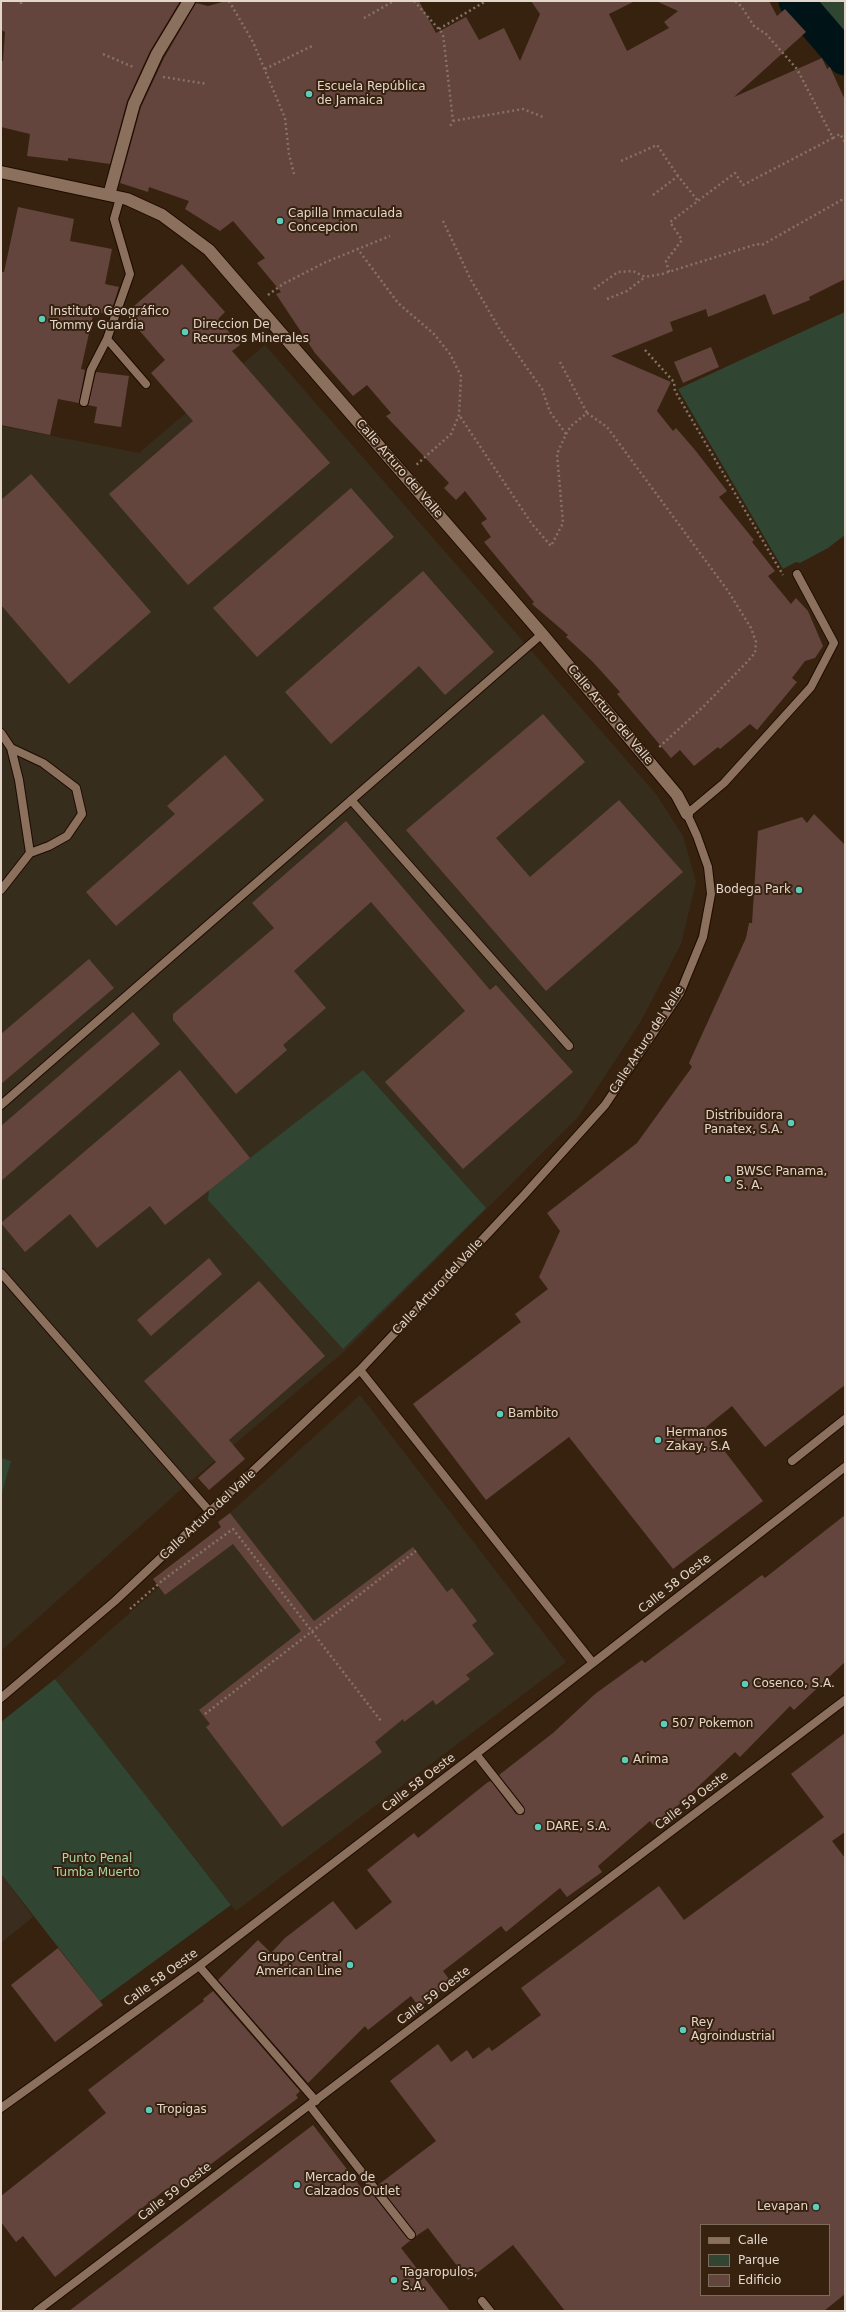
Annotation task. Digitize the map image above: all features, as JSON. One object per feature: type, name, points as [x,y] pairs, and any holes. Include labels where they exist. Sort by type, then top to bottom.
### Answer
[{"type":"street","points":[[115,196],[134,104],[172,27],[189,1]]},
{"type":"street","name":"Calle Arturo del Valle","points":[[1,172],[115,196],[162,215],[209,250],[542,634],[677,795],[687,814]]},
{"type":"lane","points":[[84,402],[92,370],[107,339],[130,274],[114,219],[115,196]]},
{"type":"lane","points":[[107,339],[146,384]]},
{"type":"lane","points":[[687,814],[724,782],[811,687],[834,643],[797,574]]},
{"type":"lane","points":[[1,1104],[542,634]]},
{"type":"lane","points":[[1,732],[11,748],[19,780],[30,853]]},
{"type":"lane","points":[[1,890],[30,853],[49,846],[67,836],[82,814],[76,788],[43,763],[11,748]]},
{"type":"lane","points":[[351,800],[569,1046]]},
{"type":"lane","name":"Calle Arturo del Valle","points":[[1,1698],[115,1601],[211,1513],[360,1370],[524,1196],[605,1105],[680,993],[703,937],[711,894],[708,867],[687,814]]},
{"type":"lane","points":[[1,1273],[211,1513]]},
{"type":"lane","points":[[360,1370],[593,1663]]},
{"type":"lane","points":[[792,1461],[845,1419]]},
{"type":"lane","name":"Calle 58 Oeste","points":[[1,2108],[199,1966],[476,1754],[845,1467]]},
{"type":"lane","name":"Calle 59 Oeste","points":[[36,2311],[845,1700]]},
{"type":"lane","points":[[476,1754],[520,1810]]},
{"type":"lane","points":[[199,1966],[313,2103],[411,2235]]},
{"type":"lane","points":[[482,2301],[490,2311]]},
{"type":"path","points":[[229,1],[253,42],[285,118],[289,154],[294,174]]},
{"type":"path","points":[[364,18],[394,1]]},
{"type":"path","points":[[414,1],[443,34],[447,52],[453,121],[449,128]]},
{"type":"path","points":[[439,29],[486,1]]},
{"type":"path","points":[[735,1],[741,6],[754,26],[766,34],[797,69],[833,138]]},
{"type":"path","points":[[265,69],[312,46]]},
{"type":"path","points":[[103,54],[148,74],[207,84]]},
{"type":"path","points":[[453,121],[523,109],[543,117]]},
{"type":"path","points":[[669,272],[666,261],[682,240],[670,222],[735,173],[744,185],[840,134],[845,142]]},
{"type":"path","points":[[621,161],[657,145],[678,176],[698,201]]},
{"type":"path","points":[[653,195],[678,176]]},
{"type":"path","points":[[607,299],[627,291],[645,277],[669,272],[757,244],[762,245],[845,198]]},
{"type":"path","points":[[443,221],[471,280],[500,330],[542,389],[550,412],[566,434]]},
{"type":"path","points":[[256,305],[283,284],[357,248],[390,236]]},
{"type":"path","points":[[357,248],[398,302],[434,334],[450,354],[461,376],[459,414],[451,434],[404,475]]},
{"type":"path","points":[[594,288],[618,272],[634,271],[645,277]]},
{"type":"path","points":[[645,350],[674,382],[675,391],[783,575],[797,574]]},
{"type":"path","points":[[560,362],[587,413],[607,427],[660,501],[728,591],[752,628],[756,642],[755,653],[748,661],[704,706],[657,748]]},
{"type":"path","points":[[459,414],[495,466],[532,524],[551,546],[563,523],[557,454],[571,426],[587,413]]},
{"type":"path","points":[[125,1613],[163,1580],[233,1529],[381,1721]]},
{"type":"path","points":[[205,1714],[416,1551]]},
{"type":"shaded area","points":[[265,345],[656,794],[683,836],[696,882],[681,944],[641,1021],[578,1117],[345,1351],[186,1485],[1,1651],[1,426],[139,453]]},
{"type":"shaded area","points":[[360,1395],[566,1662],[236,1911],[55,1679],[159,1587],[165,1595],[246,1534],[230,1513]]},
{"type":"shaded area","points":[[1,1874],[33,1917],[1,1943]]},
{"type":"green space","points":[[783,1],[845,1],[845,70]]},
{"type":"green space","points":[[845,312],[845,535],[828,548],[800,563],[796,562],[783,569],[678,389]]},
{"type":"green space","points":[[363,1070],[486,1208],[343,1349],[208,1200],[209,1190]]},
{"type":"green space","points":[[1,1458],[11,1461],[1,1496]]},
{"type":"green space","name":"Punto Penal Tumba Muerto","points":[[55,1679],[231,1905],[100,2001],[1,1874],[1,1722]]},
{"type":"building","points":[[1,1],[180,1],[150,51],[127,101],[110,164],[68,158],[68,161],[27,156],[30,134],[1,127],[1,61],[3,61],[5,32],[1,30]]},
{"type":"building","points":[[226,1],[419,1],[436,33],[466,17],[479,40],[504,28],[520,61],[540,14],[531,1],[635,1],[609,14],[627,51],[669,28],[664,22],[678,11],[656,1],[769,1],[777,16],[785,9],[806,32],[734,97],[822,58],[827,69],[830,67],[845,100],[845,279],[809,297],[810,300],[773,315],[765,294],[708,317],[706,309],[670,322],[673,331],[611,356],[671,382],[657,411],[673,431],[676,428],[727,491],[719,497],[754,540],[752,542],[775,571],[768,576],[791,604],[796,598],[808,611],[823,646],[815,658],[805,661],[792,678],[797,682],[757,730],[750,724],[720,749],[718,747],[694,766],[680,750],[671,758],[617,694],[620,692],[592,661],[566,637],[568,635],[532,604],[534,602],[484,542],[491,537],[481,523],[487,519],[465,491],[456,500],[444,488],[449,483],[386,416],[391,413],[367,385],[353,396],[315,353],[276,294],[281,292],[257,263],[265,258],[233,221],[220,231],[185,209],[189,201],[149,187],[148,192],[120,183],[141,107],[164,58],[196,3],[208,6]]},
{"type":"building","name":"Instituto Geográfico Tommy Guardia","points":[[18,207],[74,219],[70,241],[112,249],[105,284],[119,287],[110,315],[94,311],[81,369],[85,370],[79,403],[58,399],[50,435],[1,425],[1,272],[4,272]]},
{"type":"building","points":[[182,264],[225,312],[218,319],[240,345],[232,351],[330,463],[188,585],[109,494],[193,421],[151,373],[165,360],[125,314]]},
{"type":"building","points":[[711,347],[719,367],[683,383],[674,362]]},
{"type":"building","points":[[96,372],[129,376],[121,427],[94,423],[97,407],[88,405]]},
{"type":"building","points":[[31,474],[151,612],[69,684],[1,605],[1,500]]},
{"type":"building","points":[[351,488],[394,537],[257,657],[213,608]]},
{"type":"building","points":[[423,571],[494,652],[445,695],[419,666],[331,744],[285,692]]},
{"type":"building","points":[[543,714],[585,762],[496,838],[530,877],[619,800],[683,872],[546,991],[406,830]]},
{"type":"building","points":[[225,755],[264,800],[116,926],[86,892],[175,814],[167,806]]},
{"type":"building","points":[[814,814],[845,845],[845,1385],[765,1447],[732,1406],[706,1427],[763,1501],[673,1569],[569,1437],[486,1500],[413,1404],[521,1322],[515,1314],[548,1289],[539,1277],[560,1231],[547,1213],[637,1143],[692,1067],[689,1063],[746,938],[749,923],[752,923],[758,831],[802,817],[807,823]]},
{"type":"building","points":[[346,821],[490,990],[496,985],[573,1072],[463,1169],[385,1082],[465,1011],[371,902],[294,971],[326,1008],[283,1045],[287,1050],[236,1094],[173,1020],[173,1014],[274,928],[252,903]]},
{"type":"building","points":[[89,959],[114,988],[1,1084],[1,1034]]},
{"type":"building","points":[[133,1012],[160,1044],[1,1181],[1,1126]]},
{"type":"building","points":[[180,1070],[250,1158],[165,1225],[150,1206],[97,1248],[70,1214],[25,1252],[1,1223]]},
{"type":"building","points":[[209,1258],[222,1274],[151,1336],[137,1320]]},
{"type":"building","points":[[259,1281],[325,1356],[229,1440],[245,1459],[209,1490],[198,1478],[216,1462],[144,1381]]},
{"type":"building","points":[[230,1513],[314,1621],[413,1547],[447,1592],[452,1588],[477,1621],[472,1625],[494,1654],[466,1675],[470,1679],[436,1705],[433,1700],[404,1722],[403,1719],[375,1742],[382,1752],[282,1827],[206,1727],[210,1724],[199,1710],[301,1631],[233,1544],[165,1595],[153,1579],[221,1527],[218,1522]]},
{"type":"building","points":[[845,1515],[845,1662],[794,1710],[790,1706],[740,1757],[735,1752],[655,1827],[650,1821],[598,1866],[602,1872],[567,1897],[560,1888],[506,1932],[501,1926],[443,1971],[452,1983],[419,2007],[411,1996],[368,2030],[365,2026],[308,2083],[218,1980],[258,1940],[271,1953],[285,1938],[333,1901],[356,1930],[392,1902],[367,1870],[414,1833],[418,1838],[488,1782],[491,1781],[516,1814],[523,1815],[525,1812],[524,1807],[499,1775],[553,1733],[595,1694],[642,1660],[645,1663],[762,1575],[765,1578]]},
{"type":"building","points":[[845,1733],[845,1832],[832,1841],[845,1858],[845,2294],[824,2311],[565,2311],[513,2245],[468,2280],[428,2228],[416,2236],[415,2232],[378,2185],[436,2141],[390,2081],[438,2044],[451,2062],[467,2050],[473,2059],[489,2047],[492,2051],[541,2015],[521,1988],[659,1886],[684,1920],[824,1817],[791,1774]]},
{"type":"building","points":[[58,1948],[103,2005],[55,2042],[11,1985]]},
{"type":"building","points":[[213,1991],[300,2091],[296,2095],[298,2098],[169,2196],[165,2190],[55,2277],[23,2236],[16,2242],[1,2222],[1,2196],[106,2113],[88,2090],[204,2001],[203,1999]]},
{"type":"building","name":"Mercado de Calzados Outlet","points":[[313,2125],[366,2194],[370,2191],[407,2238],[411,2240],[401,2248],[450,2311],[69,2311]]},
{"type":"waterway","points":[[796,1],[845,58]]},
{"type":"place","name":"Escuela República de Jamaica","points":[[309,94]]},
{"type":"place","name":"Capilla Inmaculada Concepcion","points":[[280,221]]},
{"type":"place","name":"Instituto Geográfico Tommy Guardia","points":[[42,319]]},
{"type":"place","name":"Direccion De Recursos Minerales","points":[[185,332]]},
{"type":"place","name":"Bodega Park","points":[[799,890]]},
{"type":"place","name":"Distribuidora Panatex, S.A.","points":[[791,1123]]},
{"type":"place","name":"BWSC Panama, S. A.","points":[[728,1179]]},
{"type":"place","name":"Bambito","points":[[500,1414]]},
{"type":"place","name":"Hermanos Zakay, S.A","points":[[658,1440]]},
{"type":"place","name":"Cosenco, S.A.","points":[[745,1684]]},
{"type":"place","name":"507 Pokemon","points":[[664,1724]]},
{"type":"place","name":"Arima","points":[[625,1760]]},
{"type":"place","name":"DARE, S.A.","points":[[538,1827]]},
{"type":"place","name":"Grupo Central American Line","points":[[350,1965]]},
{"type":"place","name":"Rey Agroindustrial","points":[[683,2030]]},
{"type":"place","name":"Tropigas","points":[[149,2110]]},
{"type":"place","name":"Mercado de Calzados Outlet","points":[[297,2185]]},
{"type":"place","name":"Levapan","points":[[816,2207]]},
{"type":"place","name":"Tagaropulos, S.A.","points":[[394,2280]]}]
